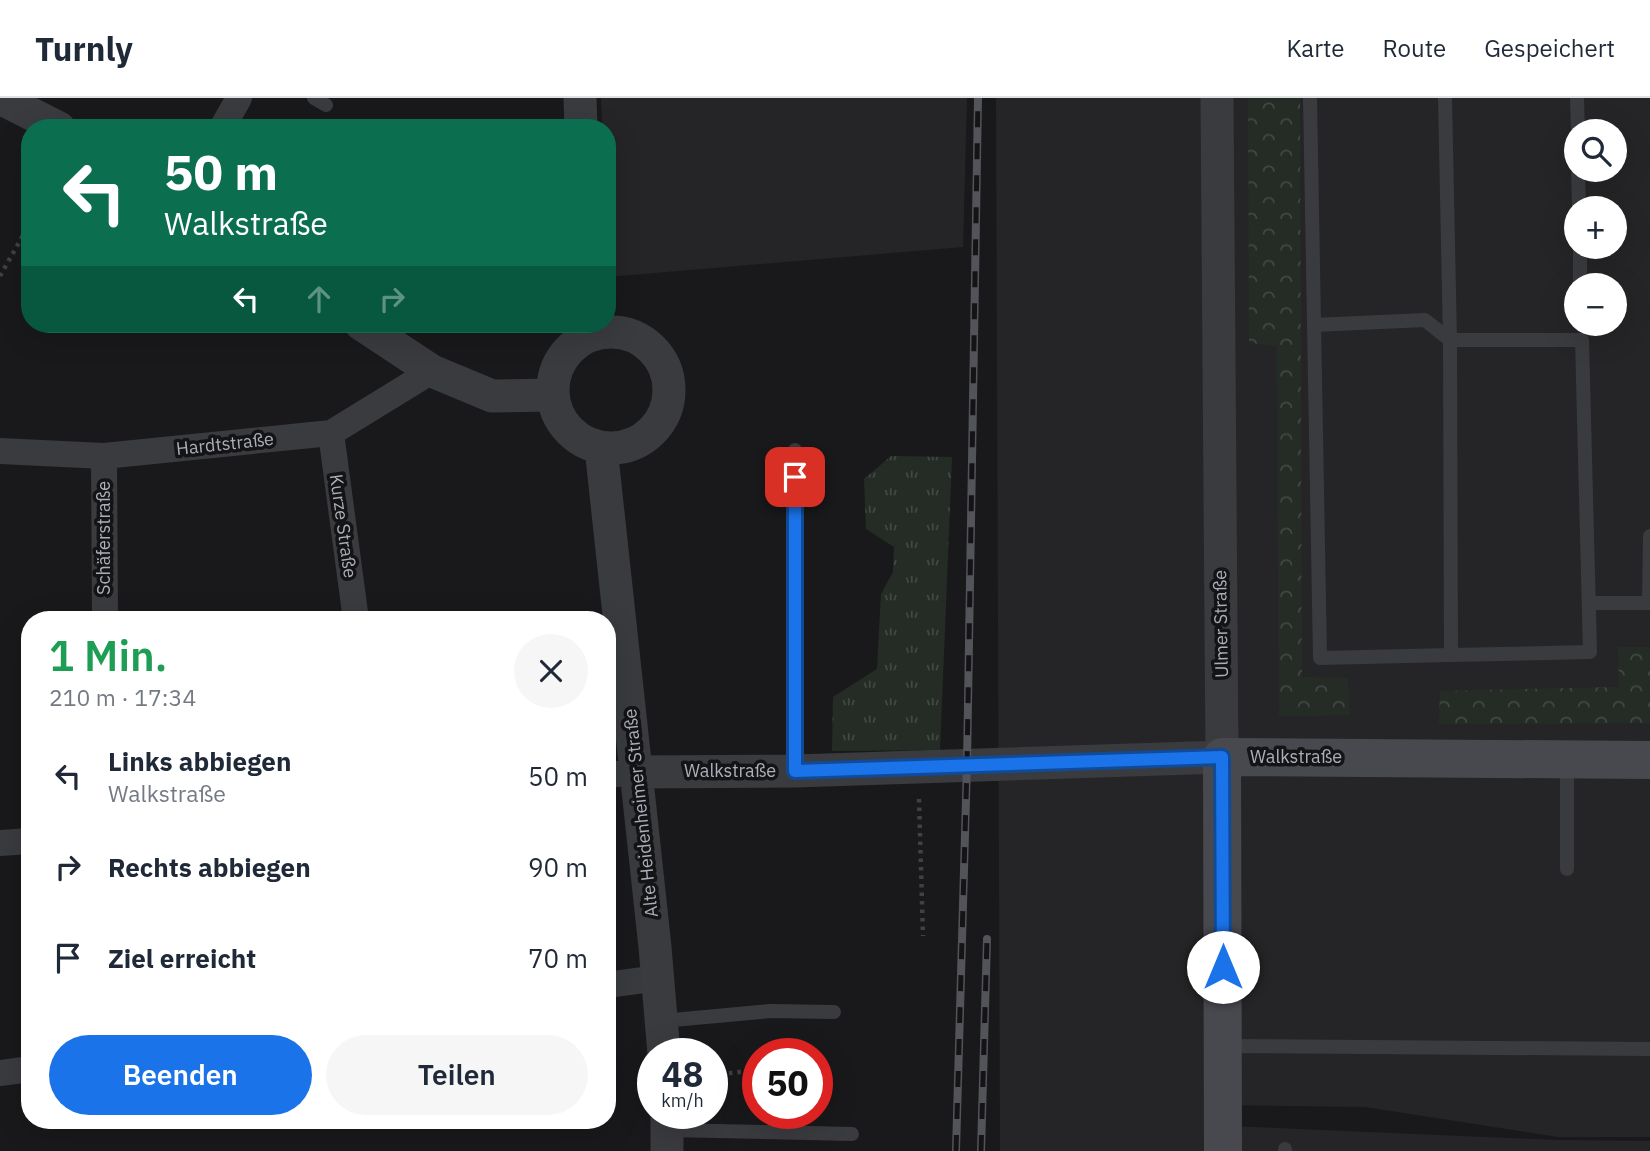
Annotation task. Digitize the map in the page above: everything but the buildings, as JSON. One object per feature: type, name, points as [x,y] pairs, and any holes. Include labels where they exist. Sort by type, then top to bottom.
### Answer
[{"type":"main road","name":"Walkstraße","points":[[1222,757],[1650,760]]},
{"type":"main road","name":"Ulmer Straße","points":[[1222,757],[1223,1151]]},
{"type":"street","points":[[0,98],[41,119]]},
{"type":"street","points":[[227,119],[239,98]]},
{"type":"street","points":[[580,98],[581,119]]},
{"type":"street","name":"Ulmer Straße","points":[[1217,98],[1222,757]]},
{"type":"street","points":[[588,333],[562,357],[554,375],[552,395],[557,414],[568,430],[583,442],[601,448],[620,449],[651,433],[662,420],[670,387],[666,369],[657,354],[645,342],[616,332]]},
{"type":"street","points":[[375,333],[432,371],[492,396],[552,395]]},
{"type":"street","name":"Hardtstraße","points":[[0,451],[104,456],[331,433],[432,371]]},
{"type":"street","name":"Kurze Straße","points":[[331,433],[355,611]]},
{"type":"street","name":"Alte Heidenheimer Straße","points":[[601,448],[612,611]]},
{"type":"street","name":"Schäferstraße","points":[[104,456],[105,611]]},
{"type":"street","name":"Alte Heidenheimer Straße","points":[[616,680],[622,773],[658,978],[663,1037]]},
{"type":"street","name":"Walkstraße","points":[[622,773],[795,771],[1222,757]]},
{"type":"street","points":[[0,843],[21,842]]},
{"type":"street","points":[[616,984],[658,978]]},
{"type":"street","points":[[0,1073],[21,1070]]},
{"type":"lane","points":[[1310,98],[1314,325],[1320,658],[1590,652],[1582,340],[1450,340],[1425,320],[1314,325]]},
{"type":"lane","points":[[1445,98],[1450,340],[1451,654]]},
{"type":"lane","points":[[1577,98],[1578,119]]},
{"type":"lane","points":[[795,450],[795,771]]},
{"type":"lane","points":[[1589,603],[1649,603],[1650,536]]},
{"type":"lane","points":[[1567,759],[1567,869]]},
{"type":"lane","points":[[663,1037],[771,1011],[834,1012]]},
{"type":"lane","points":[[1223,1046],[1650,1049]]},
{"type":"lane","points":[[667,1131],[852,1134]]},
{"type":"path","points":[[0,276],[21,239]]},
{"type":"path","points":[[918,766],[923,936]]},
{"type":"shaded area","points":[[601,98],[967,98],[963,247],[616,276],[616,119],[602,119]]},
{"type":"shaded area","points":[[996,98],[1650,98],[1650,1137],[1558,1137],[1365,1107],[1215,1105],[1213,1151],[1000,1151]]},
{"type":"shaded area","points":[[1229,1126],[1557,1140],[1650,1141],[1650,1151],[1229,1151]]},
{"type":"green space","points":[[1248,98],[1300,98],[1302,677],[1348,678],[1350,715],[1279,716],[1277,346],[1249,343]]},
{"type":"green space","points":[[891,456],[952,457],[940,750],[832,751],[833,697],[877,669],[881,594],[893,572],[894,547],[866,529],[864,479]]},
{"type":"green space","points":[[1618,647],[1650,647],[1650,723],[1439,724],[1440,691],[1619,687]]},
{"type":"railway","points":[[956,1151],[967,764],[978,98]]},
{"type":"railway","points":[[981,1151],[987,939]]},
{"type":"route","points":[[795,477],[795,771],[1222,757],[1223,967]]}]
